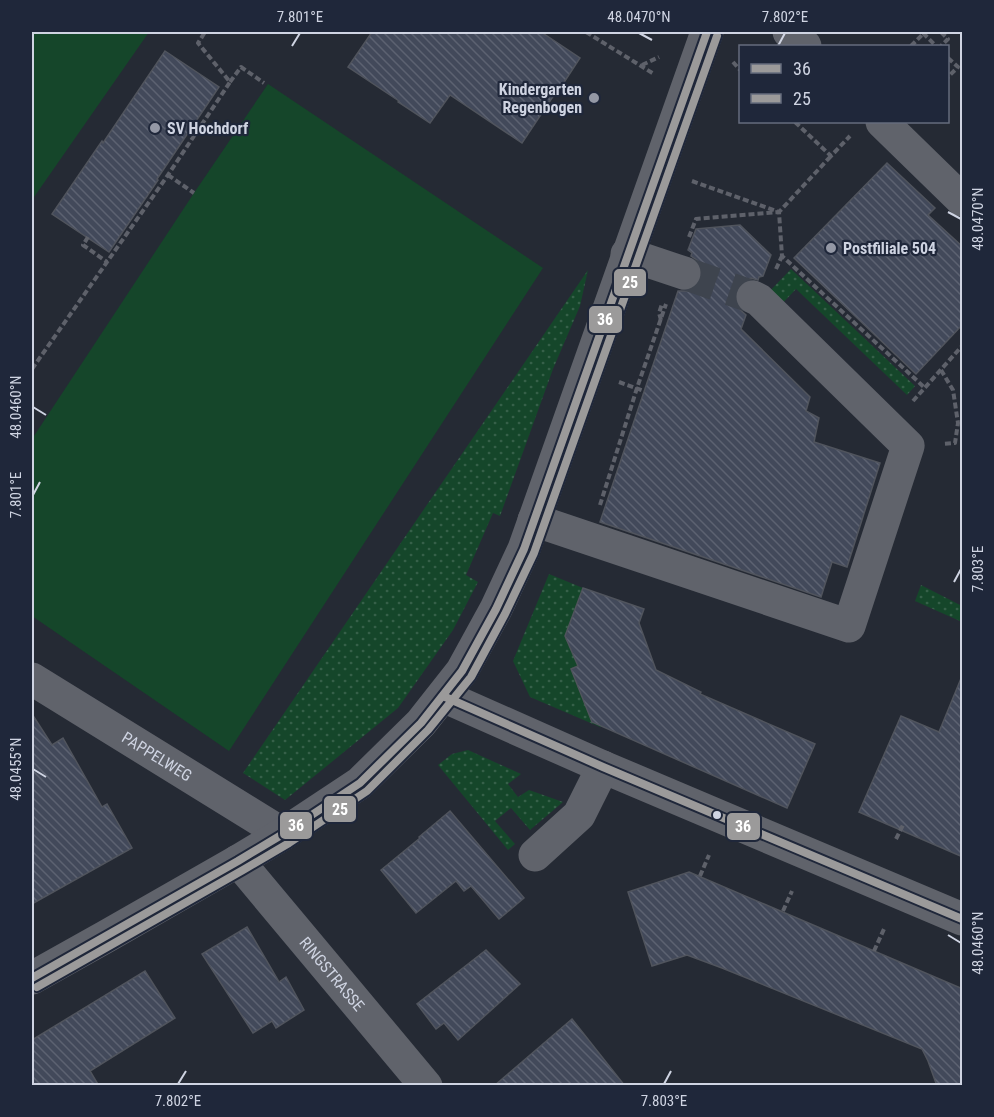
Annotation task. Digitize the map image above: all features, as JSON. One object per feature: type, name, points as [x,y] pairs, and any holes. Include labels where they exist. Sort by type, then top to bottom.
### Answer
[{"type":"street","points":[[32,978],[238,861],[360,783],[422,723],[462,671],[496,609],[524,549],[707,32]]},
{"type":"street","points":[[789,32],[803,45]]},
{"type":"street","points":[[883,123],[963,200]]},
{"type":"street","points":[[627,254],[685,259]]},
{"type":"street","points":[[534,520],[849,626],[899,436],[759,300],[753,297]]},
{"type":"street","name":"PAPPELWEG","points":[[32,679],[283,834]]},
{"type":"street","points":[[443,696],[603,767],[963,919]]},
{"type":"street","points":[[535,855],[579,815],[603,767]]},
{"type":"street","name":"RINGSTRASSE","points":[[238,861],[426,1086]]},
{"type":"path","points":[[205,32],[198,43],[230,82]]},
{"type":"path","points":[[586,32],[641,66]]},
{"type":"path","points":[[912,45],[924,32],[935,45]]},
{"type":"path","points":[[941,32],[948,39],[942,45]]},
{"type":"path","points":[[949,59],[959,69],[949,76]]},
{"type":"path","points":[[32,369],[241,67],[264,82]]},
{"type":"path","points":[[796,123],[831,156]]},
{"type":"path","points":[[685,259],[696,219],[779,212],[852,135]]},
{"type":"path","points":[[658,169],[779,212]]},
{"type":"path","points":[[168,175],[194,192]]},
{"type":"path","points":[[779,212],[782,256],[925,388]]},
{"type":"path","points":[[88,237],[83,245],[107,262]]},
{"type":"path","points":[[589,538],[661,321]]},
{"type":"path","points":[[941,370],[953,390],[958,423],[955,443],[899,436],[925,388],[941,370],[963,346]]},
{"type":"path","points":[[612,379],[644,391]]},
{"type":"path","points":[[896,839],[903,825]]},
{"type":"path","points":[[700,876],[709,855]]},
{"type":"path","points":[[783,911],[792,891]]},
{"type":"path","points":[[874,951],[884,929]]},
{"type":"green space","points":[[32,32],[149,32],[32,200]]},
{"type":"green space","points":[[268,84],[543,268],[229,751],[32,616],[32,439]]},
{"type":"green space","points":[[791,269],[915,386],[907,395],[796,289],[779,307],[766,295]]},
{"type":"green space","points":[[588,270],[580,306],[553,369],[500,516],[493,513],[466,575],[478,582],[453,630],[398,708],[285,800],[243,773]]},
{"type":"green space","points":[[549,574],[583,588],[565,636],[578,666],[571,669],[583,700],[603,727],[530,697],[513,661]]},
{"type":"green space","points":[[921,585],[962,606],[962,622],[915,601]]},
{"type":"green space","points":[[468,750],[521,774],[508,784],[518,797],[529,790],[563,802],[530,830],[511,808],[495,821],[515,844],[508,850],[438,765],[452,754]]},
{"type":"building","points":[[372,32],[541,32],[580,58],[522,143],[450,95],[430,123],[348,67]]},
{"type":"building","points":[[165,51],[219,87],[109,252],[52,214]]},
{"type":"building","points":[[887,163],[935,208],[928,215],[963,247],[963,324],[916,374],[794,258]]},
{"type":"building","points":[[740,225],[771,255],[763,276],[758,280],[751,278],[743,281],[736,289],[734,298],[737,307],[746,315],[741,329],[810,397],[806,411],[819,418],[814,442],[880,463],[847,567],[832,562],[821,597],[600,522],[678,291],[687,291],[696,287],[702,278],[702,269],[698,261],[691,256],[692,253],[688,250],[696,229]]},
{"type":"building","points":[[583,588],[644,609],[639,623],[656,670],[701,692],[700,694],[815,744],[787,808],[592,722],[571,669],[578,666],[565,636]]},
{"type":"building","points":[[962,676],[963,857],[859,812],[901,716],[939,732]]},
{"type":"building","points":[[32,714],[52,745],[63,738],[102,807],[107,804],[132,848],[32,904]]},
{"type":"building","points":[[450,811],[524,898],[499,919],[471,886],[464,891],[456,881],[416,913],[381,870]]},
{"type":"building","points":[[689,872],[963,989],[963,1086],[937,1086],[922,1049],[722,968],[687,955],[652,966],[628,892]]},
{"type":"building","points":[[247,927],[279,982],[286,977],[304,1010],[276,1028],[272,1021],[253,1033],[202,954]]},
{"type":"building","points":[[486,950],[520,984],[458,1040],[444,1023],[436,1029],[417,1004]]},
{"type":"building","points":[[145,971],[175,1018],[90,1071],[99,1086],[32,1086],[32,1040]]},
{"type":"building","points":[[572,1019],[625,1086],[494,1086]]},
{"type":"tunnel","points":[[684,273],[753,297]]},
{"type":"transit line","name":"36","points":[[32,978],[238,861],[360,783],[421,723],[462,671],[496,609],[524,549],[707,32]]},
{"type":"transit line","name":"25","points":[[37,987],[289,843],[367,791],[428,730],[471,677],[534,553],[717,36]]},
{"type":"transit line","name":"36","points":[[443,696],[603,767],[962,919]]},
{"type":"place","name":"Kindergarten Regenbogen","points":[[594,98]]},
{"type":"place","name":"SV Hochdorf","points":[[155,128]]},
{"type":"place","name":"Postfiliale 504","points":[[831,248]]}]
